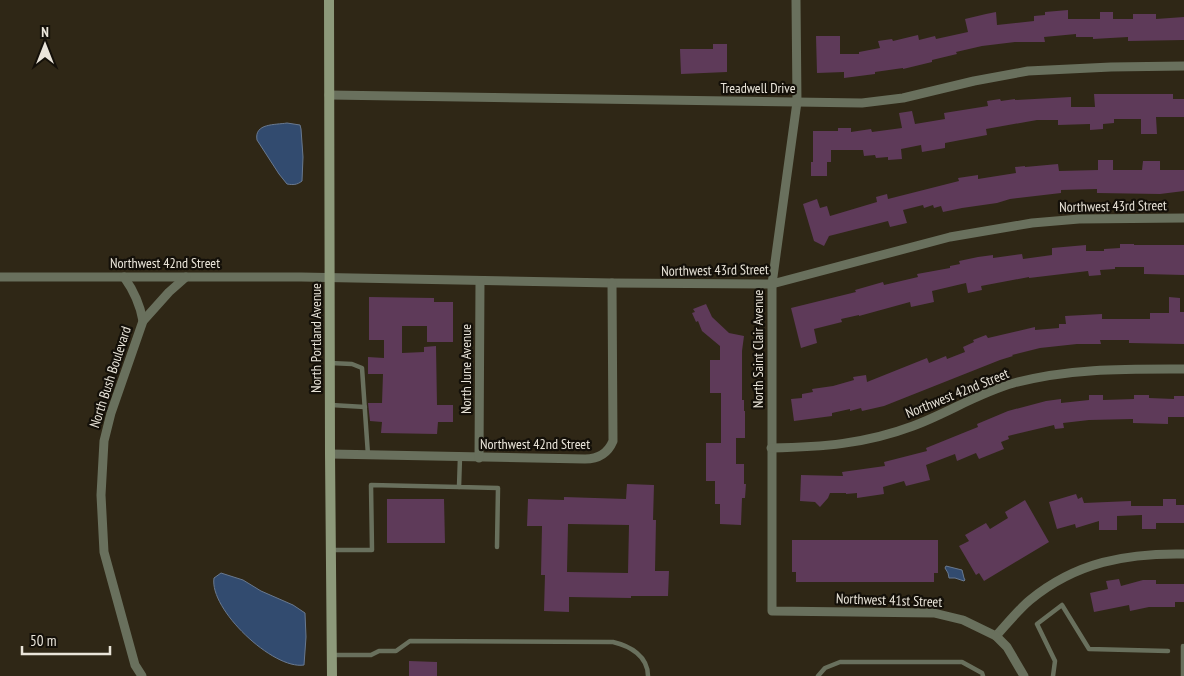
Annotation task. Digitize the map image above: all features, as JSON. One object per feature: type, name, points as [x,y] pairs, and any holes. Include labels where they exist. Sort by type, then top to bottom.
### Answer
[{"type":"main road","name":"North Portland Avenue","points":[[329,0],[332,676]]},
{"type":"street","name":"North Saint Clair Avenue","points":[[772,611],[772,284],[797,102],[796,0]]},
{"type":"street","name":"Treadwell Drive","points":[[329,95],[687,102],[862,103],[903,98],[1028,70],[1184,66]]},
{"type":"street","name":"Northwest 43rd Street","points":[[330,278],[612,284],[772,284],[950,237],[1032,223],[1079,219],[1184,218]]},
{"type":"street","name":"Northwest 42nd Street","points":[[0,277],[330,278]]},
{"type":"street","name":"North Bush Boulevard","points":[[142,676],[135,665],[104,552],[101,495],[104,441],[111,413],[143,320],[186,277]]},
{"type":"street","name":"North Bush Boulevard","points":[[124,278],[132,288],[140,306],[143,320]]},
{"type":"street","name":"North June Avenue","points":[[479,458],[480,281]]},
{"type":"street","name":"Northwest 42nd Street","points":[[330,454],[594,459],[609,449],[613,441],[612,284]]},
{"type":"street","name":"Northwest 42nd Street","points":[[771,448],[821,447],[868,440],[915,425],[983,394],[1015,383],[1052,374],[1101,369],[1184,369]]},
{"type":"street","points":[[1024,676],[1007,648],[996,636],[1029,601],[1053,582],[1083,568],[1124,556],[1184,554]]},
{"type":"street","name":"Northwest 41st Street","points":[[772,611],[934,613],[963,620],[996,636]]},
{"type":"lane","points":[[330,363],[352,364],[362,368],[368,455]]},
{"type":"lane","points":[[330,405],[365,407]]},
{"type":"lane","points":[[459,487],[460,457]]},
{"type":"lane","points":[[330,550],[372,550],[371,485],[498,488],[497,547]]},
{"type":"lane","points":[[1053,676],[1054,661],[1037,624],[1062,605],[1089,649],[1168,651]]},
{"type":"lane","points":[[332,655],[371,655],[379,650],[396,651],[410,641],[612,642],[622,644],[639,654],[648,667],[648,676]]},
{"type":"lane","points":[[1183,646],[1183,676]]},
{"type":"lane","points":[[818,676],[826,668],[840,662],[962,662],[983,676]]},
{"type":"water","points":[[287,123],[300,125],[301,129],[302,181],[295,184],[287,184],[257,140],[257,134],[262,128]]},
{"type":"water","points":[[946,566],[962,570],[965,580],[949,578]]},
{"type":"water","points":[[221,573],[243,580],[305,613],[304,665],[291,664],[276,658],[261,648],[232,620],[215,591],[214,578]]},
{"type":"building","points":[[1068,10],[1068,19],[1100,19],[1100,12],[1113,12],[1113,19],[1133,19],[1133,14],[1156,14],[1156,19],[1184,17],[1184,40],[1128,41],[1128,37],[1093,39],[1093,37],[1076,37],[1076,34],[1044,37],[1045,42],[1015,42],[982,46],[956,52],[957,54],[932,60],[932,62],[903,69],[875,72],[875,74],[844,78],[844,72],[817,73],[816,36],[840,36],[840,54],[859,54],[859,52],[880,48],[878,41],[892,39],[893,41],[918,35],[919,40],[935,36],[936,39],[968,32],[965,19],[986,14],[996,12],[997,25],[1034,21],[1034,16],[1045,15],[1045,12]]},
{"type":"building","points":[[713,44],[727,44],[727,72],[681,74],[680,49],[713,49]]},
{"type":"building","points":[[1094,94],[1173,94],[1173,99],[1184,99],[1184,117],[1156,117],[1157,134],[1141,134],[1141,119],[1114,119],[1114,123],[1103,124],[1103,129],[1090,130],[1090,124],[1058,125],[1058,120],[1037,120],[986,129],[987,135],[945,143],[945,148],[922,152],[921,145],[901,149],[902,159],[888,160],[888,157],[864,156],[863,150],[831,150],[831,162],[827,162],[827,176],[811,176],[813,131],[838,131],[838,128],[851,128],[851,132],[871,129],[872,132],[902,128],[899,113],[912,111],[915,124],[945,119],[944,113],[988,106],[987,101],[1000,99],[1001,101],[1071,97],[1071,107],[1095,107]]},
{"type":"building","points":[[1098,160],[1113,160],[1113,170],[1142,170],[1143,161],[1160,161],[1160,170],[1184,170],[1184,191],[1160,194],[1097,193],[1097,189],[1061,190],[1061,193],[1010,199],[943,212],[941,206],[934,208],[933,205],[924,208],[923,205],[903,210],[907,223],[890,227],[888,221],[829,236],[824,246],[814,241],[803,204],[817,199],[820,208],[827,206],[830,216],[877,202],[876,197],[887,194],[888,199],[959,181],[958,178],[978,175],[978,179],[1016,173],[1015,167],[1058,164],[1059,171],[1098,170]]},
{"type":"building","points":[[1120,244],[1184,245],[1184,275],[1144,274],[1144,267],[1115,267],[1115,269],[1100,270],[1101,275],[1089,276],[1088,271],[1029,277],[981,286],[982,290],[968,293],[966,283],[932,291],[934,302],[911,307],[910,302],[841,319],[842,322],[814,329],[817,343],[801,348],[791,308],[856,292],[855,290],[883,282],[884,285],[918,277],[917,274],[950,268],[950,266],[960,264],[959,261],[978,257],[993,255],[993,258],[1022,254],[1023,259],[1052,255],[1052,248],[1086,245],[1086,251],[1104,251],[1104,249],[1120,248]]},
{"type":"building","points":[[369,297],[434,298],[434,302],[453,302],[453,342],[427,342],[427,326],[402,326],[402,353],[424,352],[424,347],[436,346],[437,405],[453,405],[453,422],[438,422],[437,434],[381,433],[382,422],[370,421],[368,403],[382,403],[383,374],[368,374],[368,357],[384,358],[384,340],[369,340]]},
{"type":"building","points":[[1169,297],[1180,298],[1180,312],[1184,312],[1184,344],[1129,343],[1129,340],[1100,340],[1101,344],[1077,344],[1040,348],[1012,355],[884,406],[862,411],[861,408],[850,411],[850,409],[832,413],[832,416],[794,421],[791,399],[802,398],[802,394],[813,392],[812,389],[833,386],[854,380],[853,377],[866,375],[867,382],[927,358],[929,363],[946,356],[947,359],[965,352],[963,347],[974,342],[973,340],[986,335],[988,338],[1035,327],[1035,330],[1059,328],[1059,324],[1066,324],[1065,316],[1102,314],[1102,319],[1150,319],[1150,313],[1169,313]]},
{"type":"building","points":[[706,304],[712,317],[729,333],[744,336],[742,351],[742,400],[744,400],[745,411],[745,438],[736,438],[736,464],[744,464],[744,484],[746,484],[745,498],[742,498],[741,525],[720,524],[720,504],[715,504],[715,481],[706,481],[706,443],[721,443],[721,393],[710,393],[710,360],[720,360],[720,346],[702,331],[692,313],[695,312],[693,309]]},
{"type":"building","points":[[1089,395],[1103,395],[1103,400],[1134,399],[1134,395],[1174,399],[1174,396],[1184,396],[1184,417],[1168,417],[1168,424],[1133,423],[1133,419],[1089,420],[1063,423],[1064,428],[1055,429],[1054,425],[1008,436],[1009,439],[1001,442],[1004,449],[979,459],[976,453],[957,461],[955,454],[926,465],[930,480],[906,486],[904,481],[883,487],[884,494],[857,498],[857,493],[830,493],[820,507],[815,502],[800,501],[801,475],[843,476],[842,472],[885,466],[884,462],[927,451],[926,448],[978,427],[977,424],[1008,411],[1046,401],[1061,399],[1061,403],[1089,400]]},
{"type":"building","points":[[627,484],[654,485],[653,520],[656,520],[655,571],[669,571],[668,596],[631,596],[631,598],[569,597],[569,612],[544,611],[545,575],[541,575],[542,526],[527,526],[528,499],[564,500],[564,497],[626,499]],"holes":[[[568,524],[629,525],[628,573],[567,572]]]},
{"type":"building","points":[[1076,494],[1078,499],[1082,497],[1084,503],[1131,501],[1131,506],[1163,506],[1163,499],[1176,499],[1176,505],[1184,505],[1184,523],[1156,523],[1156,529],[1142,529],[1142,515],[1117,516],[1117,530],[1099,530],[1099,521],[1076,528],[1075,524],[1057,529],[1049,502]]},
{"type":"building","points":[[387,499],[444,499],[445,543],[387,543]]},
{"type":"building","points":[[1025,500],[1049,542],[984,581],[979,573],[976,575],[959,546],[969,541],[965,535],[986,523],[990,529],[1008,518],[1005,512]]},
{"type":"building","points":[[792,540],[938,540],[938,573],[934,573],[934,582],[796,582],[796,572],[792,572]]},
{"type":"building","points":[[1119,579],[1121,586],[1143,580],[1156,580],[1156,584],[1184,584],[1184,602],[1175,602],[1175,607],[1149,607],[1130,611],[1129,605],[1094,612],[1090,593],[1108,589],[1106,581]]},
{"type":"building","points":[[409,661],[437,662],[437,676],[409,676]]}]
